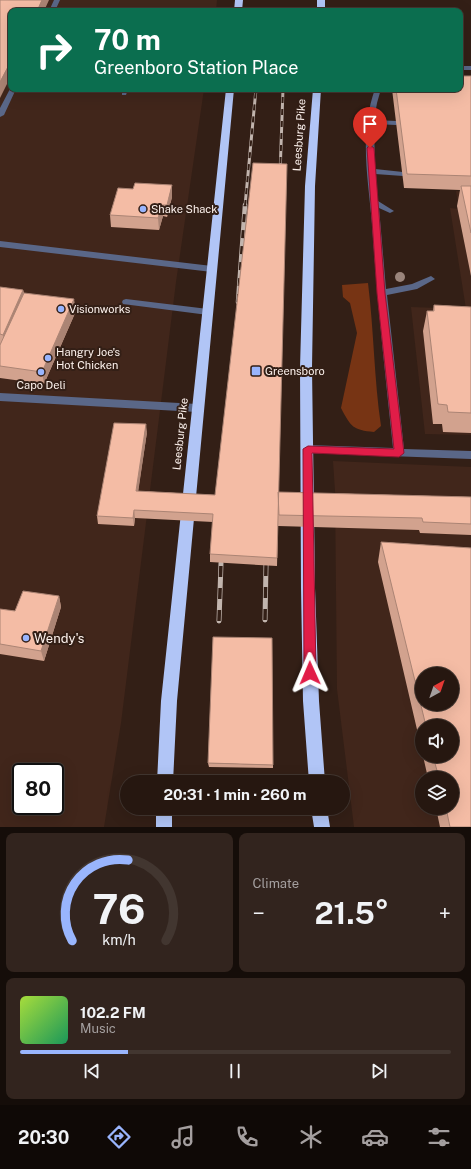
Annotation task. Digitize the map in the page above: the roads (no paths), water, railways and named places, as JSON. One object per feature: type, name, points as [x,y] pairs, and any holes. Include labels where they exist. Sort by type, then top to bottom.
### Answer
[{"type":"highway","name":"Leesburg Pike","points":[[165,775],[169,701],[230,92]]},
{"type":"highway","name":"Leesburg Pike","points":[[316,775],[311,701],[308,588],[308,449],[306,368],[310,186],[317,92]]},
{"type":"highway","points":[[164,815],[164,827]]},
{"type":"highway","points":[[320,815],[322,827]]},
{"type":"street","points":[[0,115],[12,92]]},
{"type":"street","points":[[377,92],[371,108],[369,122],[372,171],[381,293],[399,453]]},
{"type":"street","points":[[369,122],[396,123]]},
{"type":"street","points":[[372,171],[403,174]]},
{"type":"street","points":[[374,202],[390,211]]},
{"type":"street","points":[[0,244],[212,269]]},
{"type":"street","points":[[381,293],[414,287],[431,279]]},
{"type":"street","points":[[126,302],[208,312]]},
{"type":"street","points":[[0,397],[197,408]]},
{"type":"street","points":[[308,449],[471,455]]},
{"type":"railway","points":[[245,206],[256,92]]},
{"type":"railway","points":[[280,175],[283,92]]},
{"type":"railway","points":[[238,302],[245,205]]},
{"type":"railway","points":[[219,621],[221,563]]},
{"type":"railway","points":[[265,620],[266,565]]},
{"type":"place","name":"Shake Shack","points":[[143,209]]},
{"type":"place","name":"Visionworks","points":[[61,309]]},
{"type":"place","name":"Hangry Joe's Hot Chicken","points":[[48,358]]},
{"type":"place","name":"Greensboro","points":[[256,371]]},
{"type":"place","name":"Capo Deli","points":[[41,372]]},
{"type":"place","name":"Wendy's","points":[[26,638]]}]
